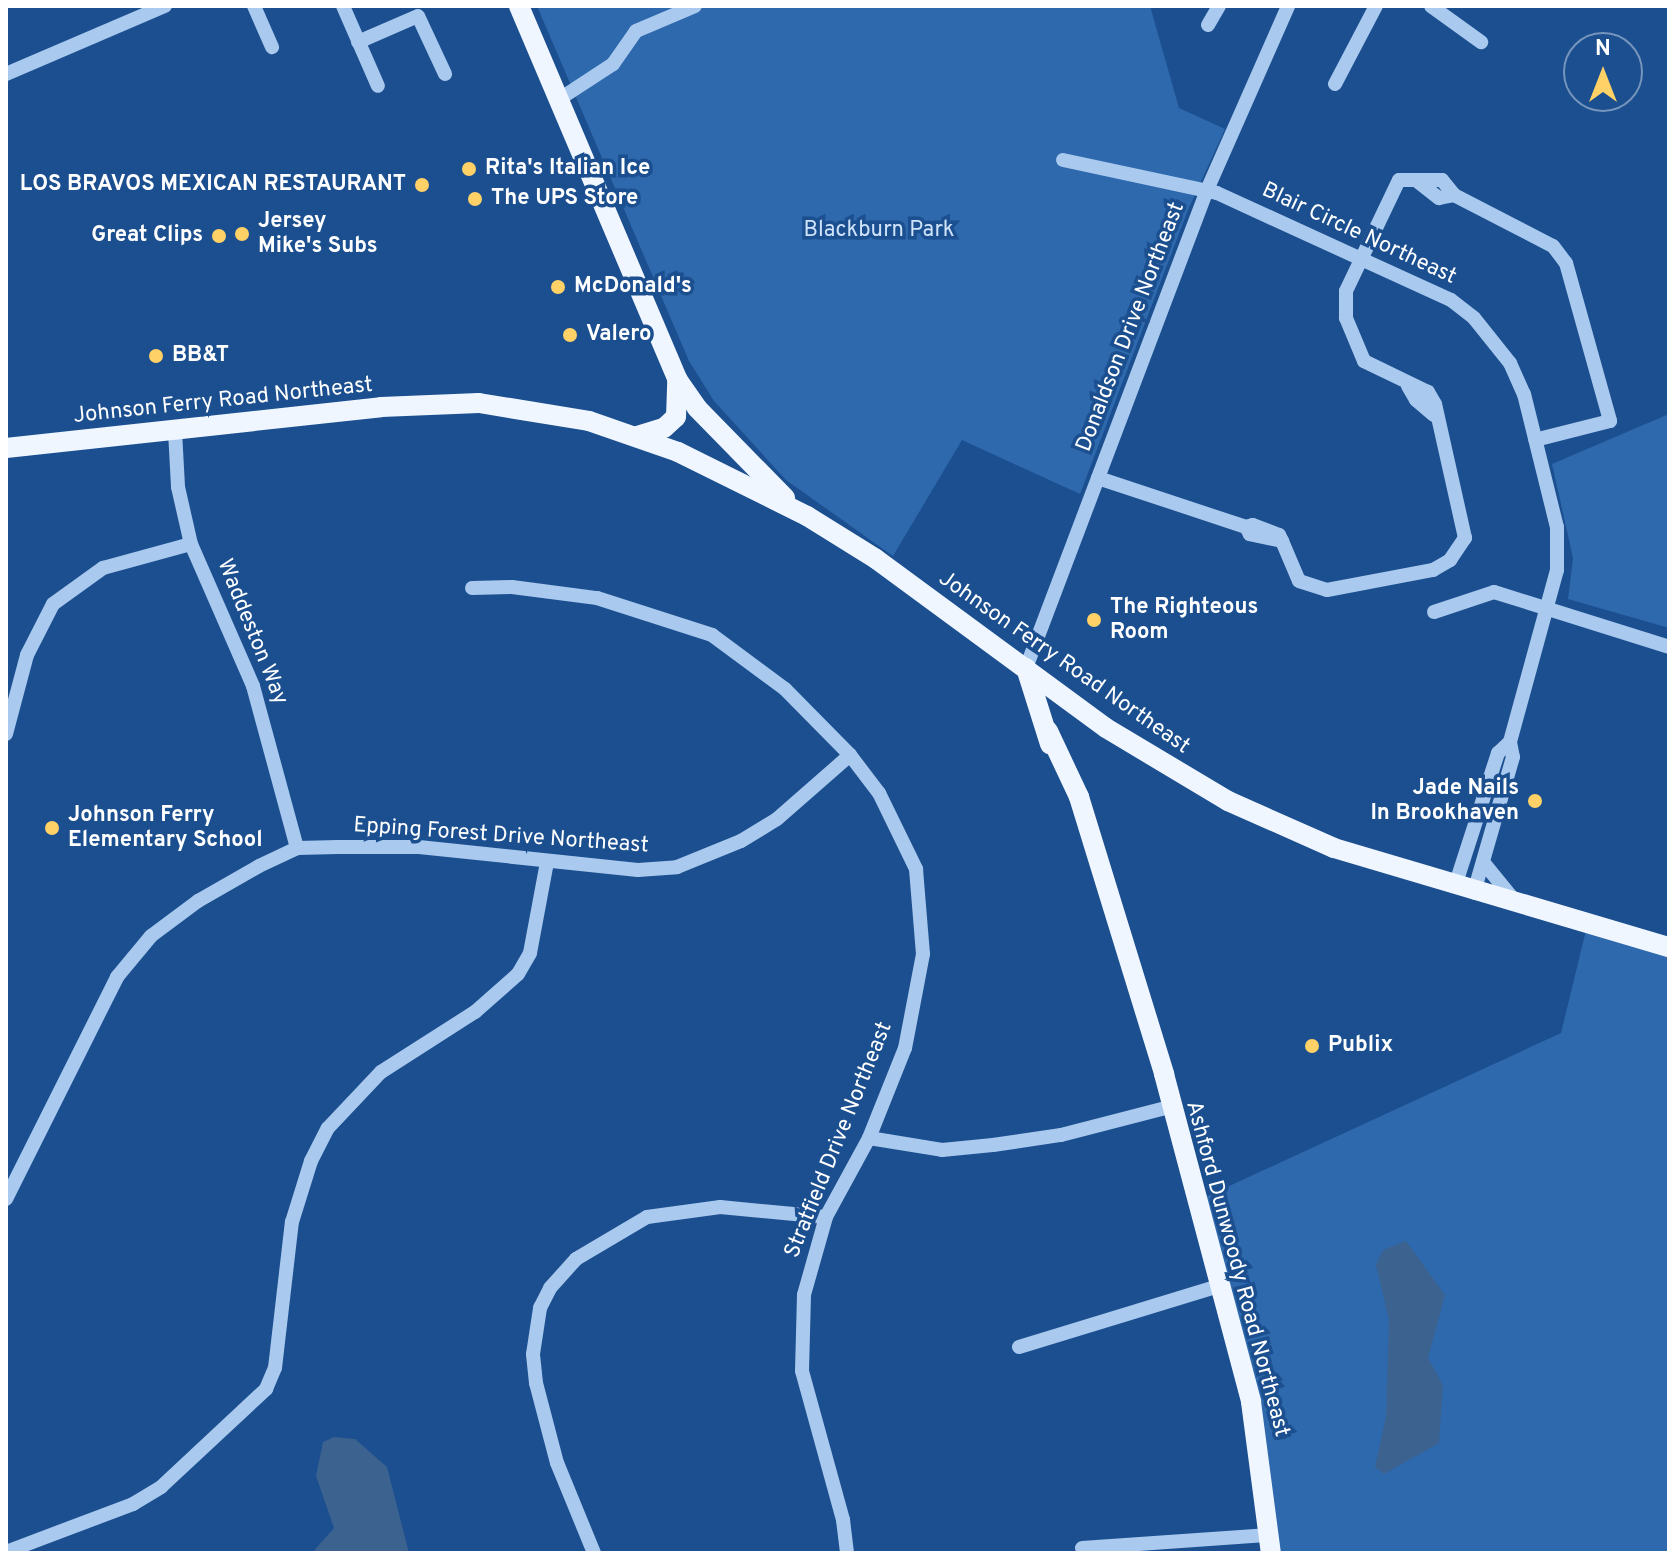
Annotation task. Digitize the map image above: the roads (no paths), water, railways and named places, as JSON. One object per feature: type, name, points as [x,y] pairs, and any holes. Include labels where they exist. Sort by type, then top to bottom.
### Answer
[{"type":"main road","points":[[519,6],[677,379],[729,443],[807,516]]},
{"type":"main road","points":[[637,436],[664,428],[676,417],[677,379]]},
{"type":"main road","name":"Johnson Ferry Road Northeast","points":[[6,448],[175,431],[258,417],[479,403],[533,408],[637,436],[678,452],[807,516],[1026,668],[1106,728],[1203,789],[1334,848],[1520,906],[1669,947]]},
{"type":"main road","points":[[678,452],[699,454],[729,443]]},
{"type":"main road","name":"Ashford Dunwoody Road Northeast","points":[[1026,668],[1048,731],[1151,1078],[1167,1100],[1253,1412],[1270,1544]]},
{"type":"street","points":[[6,74],[165,6]]},
{"type":"street","points":[[254,6],[272,47]]},
{"type":"street","points":[[343,6],[378,86]]},
{"type":"street","points":[[558,100],[613,64],[636,31],[695,6]]},
{"type":"street","points":[[1208,25],[1219,6]]},
{"type":"street","name":"Donaldson Drive Northeast","points":[[1026,668],[1207,190],[1288,6]]},
{"type":"street","points":[[1335,84],[1376,6]]},
{"type":"street","points":[[1431,6],[1481,42]]},
{"type":"street","points":[[358,42],[416,11],[445,74]]},
{"type":"street","name":"Blair Circle Northeast","points":[[1063,160],[1207,190],[1363,260],[1451,300],[1474,318],[1510,363],[1535,440],[1557,527],[1557,570],[1549,609],[1510,742],[1513,757],[1483,862],[1464,889]]},
{"type":"street","points":[[1098,478],[1282,541],[1299,581],[1313,589],[1433,570],[1450,560],[1465,538],[1434,415],[1416,400],[1408,386],[1364,361],[1346,318],[1346,291],[1399,180],[1417,181],[1429,176],[1442,180],[1454,195],[1537,235],[1566,263],[1610,421],[1535,440]]},
{"type":"street","name":"Waddeston Way","points":[[175,431],[178,487],[191,544],[253,686],[297,848]]},
{"type":"street","points":[[6,734],[27,655],[53,604],[103,568],[191,544]]},
{"type":"street","name":"Stratfield Drive Northeast","points":[[472,588],[512,587],[597,598],[712,635],[785,689],[850,755],[900,830],[916,869],[923,904],[916,1005],[869,1138],[826,1217],[804,1295],[801,1359],[847,1553]]},
{"type":"street","points":[[1434,612],[1494,592],[1669,647]]},
{"type":"street","name":"Blair Circle Northeast","points":[[1464,889],[1498,753],[1510,742]]},
{"type":"street","name":"Epping Forest Drive Northeast","points":[[6,1199],[85,1032],[134,956],[151,936],[198,901],[297,848],[419,847],[638,870],[677,867],[709,856],[777,819],[850,755]]},
{"type":"street","points":[[6,1552],[133,1504],[161,1487],[266,1389],[275,1368],[292,1222],[328,1128],[381,1072],[475,1012],[518,974],[530,953],[547,862]]},
{"type":"street","points":[[1483,862],[1520,906]]},
{"type":"street","points":[[869,1138],[942,1150],[993,1145],[1061,1135],[1167,1100]]},
{"type":"street","points":[[594,1553],[557,1463],[536,1383],[533,1354],[540,1308],[550,1288],[576,1259],[647,1217],[720,1207],[826,1217]]},
{"type":"street","points":[[1019,1347],[1218,1286]]},
{"type":"street","points":[[1082,1548],[1270,1544]]},
{"type":"place","name":"Rita's Italian Ice","points":[[469,169]]},
{"type":"place","name":"LOS BRAVOS MEXICAN RESTAURANT","points":[[422,185]]},
{"type":"place","name":"The UPS Store","points":[[475,199]]},
{"type":"place","name":"Jersey Mike's Subs","points":[[242,234]]},
{"type":"place","name":"Great Clips","points":[[219,236]]},
{"type":"place","name":"McDonald's","points":[[558,287]]},
{"type":"place","name":"Valero","points":[[570,335]]},
{"type":"place","name":"BB&T","points":[[156,356]]},
{"type":"place","name":"The Righteous Room","points":[[1094,620]]},
{"type":"place","name":"Jade Nails In Brookhaven","points":[[1535,801]]},
{"type":"place","name":"Johnson Ferry Elementary School","points":[[52,828]]},
{"type":"place","name":"Publix","points":[[1312,1046]]},
{"type":"park label","name":"Blackburn Park","points":[[879,231]]}]
